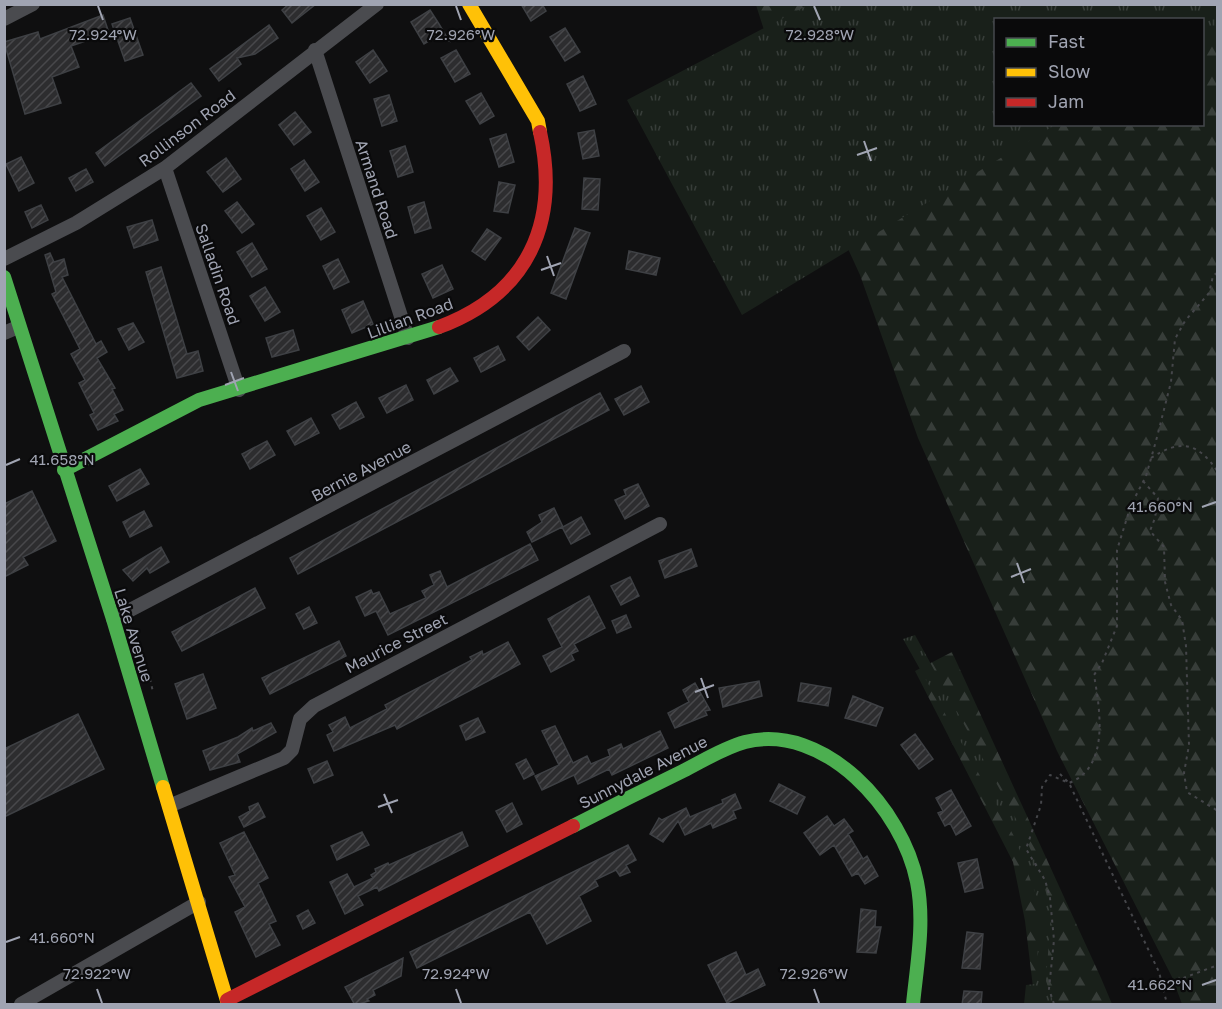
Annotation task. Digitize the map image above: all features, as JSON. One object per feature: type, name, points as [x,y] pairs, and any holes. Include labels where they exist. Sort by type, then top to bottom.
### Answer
[{"type":"street","points":[[4,20],[33,4]]},
{"type":"street","name":"Rollinson Road","points":[[4,259],[76,223],[165,168],[377,4]]},
{"type":"street","name":"Lillian Road","points":[[64,470],[199,399],[239,390],[408,339],[462,318],[501,293],[524,264],[540,230],[546,168],[538,121],[469,4]]},
{"type":"street","name":"Armand Road","points":[[315,50],[408,339]]},
{"type":"street","name":"Salladin Road","points":[[165,168],[239,390]]},
{"type":"street","name":"Lake Avenue","points":[[4,277],[18,327],[113,619],[228,1002]]},
{"type":"street","points":[[4,333],[18,327]]},
{"type":"street","name":"Bernie Avenue","points":[[113,619],[624,351]]},
{"type":"street","name":"Maurice Street","points":[[169,806],[284,758],[292,750],[300,719],[314,706],[660,524]]},
{"type":"street","name":"Sunnydale Avenue","points":[[228,1002],[705,759],[747,742],[768,739],[794,741],[817,749],[836,758],[857,775],[877,800],[909,855],[917,881],[920,911],[913,1005]]},
{"type":"street","points":[[21,1005],[199,902]]},
{"type":"path","points":[[1054,1005],[1049,989],[1054,940],[1050,898],[1045,880],[1026,849],[1041,805],[1042,787],[1050,775],[1069,783],[1082,778],[1096,757],[1100,720],[1094,675],[1102,663],[1117,626],[1117,550],[1131,505],[1151,459],[1171,382],[1175,339],[1185,321],[1209,293],[1213,276],[1218,272]]},
{"type":"path","points":[[1151,459],[1168,447],[1184,445],[1208,458],[1218,472]]},
{"type":"path","points":[[1143,481],[1158,498],[1150,531],[1164,547],[1165,582],[1171,604],[1182,620],[1186,646],[1189,745],[1184,773],[1187,792],[1218,811]]},
{"type":"path","points":[[1060,774],[1069,783],[1159,972],[1167,1005]]},
{"type":"path","points":[[1162,986],[1218,965]]},
{"type":"green space","points":[[756,5],[1217,5],[1217,1004],[1182,1004],[1172,977],[1057,751],[918,438],[860,275],[801,146]]},
{"type":"green space","points":[[808,5],[1217,5],[1217,26],[1204,34],[1204,18],[994,18],[994,126],[1053,126],[742,315],[627,100]]},
{"type":"green space","points":[[915,635],[1021,828],[1041,873],[1051,912],[1046,981],[1054,1004],[1024,1004],[1026,985],[1036,984],[1040,906],[1015,838],[903,639]]},
{"type":"green space","points":[[952,652],[1112,1004],[1035,1004],[1025,921],[1013,862],[915,671]]},
{"type":"building","points":[[289,4],[316,4],[292,23],[282,10]]},
{"type":"building","points":[[521,4],[542,4],[546,11],[531,21]]},
{"type":"building","points":[[430,10],[449,41],[437,36],[424,44],[411,22]]},
{"type":"building","points":[[103,15],[109,33],[71,46],[79,67],[52,77],[61,103],[25,114],[4,42],[38,32],[40,39]]},
{"type":"building","points":[[130,18],[143,55],[125,61],[112,24]]},
{"type":"building","points":[[269,25],[278,38],[255,54],[237,58],[241,64],[219,81],[210,69]]},
{"type":"building","points":[[565,28],[580,52],[565,61],[550,37]]},
{"type":"building","points":[[373,50],[387,71],[370,83],[356,62]]},
{"type":"building","points":[[456,50],[470,74],[455,82],[441,58]]},
{"type":"building","points":[[583,76],[596,104],[580,111],[567,84]]},
{"type":"building","points":[[191,83],[201,96],[105,166],[96,153]]},
{"type":"building","points":[[481,93],[494,116],[480,124],[466,101]]},
{"type":"building","points":[[389,95],[397,121],[382,126],[374,99]]},
{"type":"building","points":[[295,112],[311,132],[294,145],[279,125]]},
{"type":"building","points":[[594,130],[599,156],[583,159],[578,133]]},
{"type":"building","points":[[506,134],[514,162],[499,167],[490,139]]},
{"type":"building","points":[[405,146],[413,172],[398,177],[390,151]]},
{"type":"building","points":[[21,157],[34,183],[19,191],[6,164]]},
{"type":"building","points":[[226,158],[241,179],[223,192],[207,172]]},
{"type":"building","points":[[304,160],[319,182],[305,191],[291,169]]},
{"type":"building","points":[[86,169],[93,182],[76,191],[69,178]]},
{"type":"building","points":[[584,178],[600,179],[598,210],[582,209]]},
{"type":"building","points":[[499,182],[515,185],[508,213],[494,211]]},
{"type":"building","points":[[237,202],[254,224],[242,233],[225,211]]},
{"type":"building","points":[[424,202],[431,228],[415,233],[408,207]]},
{"type":"building","points":[[41,205],[48,220],[32,228],[25,212]]},
{"type":"building","points":[[321,208],[335,232],[321,240],[307,216]]},
{"type":"building","points":[[152,220],[158,240],[134,248],[127,227]]},
{"type":"building","points":[[575,228],[590,233],[566,299],[551,293]]},
{"type":"building","points":[[487,229],[501,238],[485,260],[472,251]]},
{"type":"building","points":[[252,243],[267,269],[252,277],[237,252]]},
{"type":"building","points":[[629,251],[660,258],[656,275],[626,269]]},
{"type":"building","points":[[50,253],[54,262],[64,259],[68,275],[62,277],[96,344],[101,341],[107,352],[97,358],[115,388],[112,389],[123,410],[114,414],[118,421],[98,430],[90,415],[94,413],[79,383],[85,380],[71,354],[80,349],[52,294],[56,292],[45,255]]},
{"type":"building","points":[[338,259],[349,282],[334,289],[323,266]]},
{"type":"building","points":[[442,265],[453,289],[433,298],[422,274]]},
{"type":"building","points":[[161,267],[187,354],[198,351],[203,371],[177,378],[146,272]]},
{"type":"building","points":[[265,287],[280,312],[265,321],[250,296]]},
{"type":"building","points":[[363,301],[373,324],[352,333],[342,310]]},
{"type":"building","points":[[538,317],[550,330],[529,350],[517,337]]},
{"type":"building","points":[[133,323],[144,342],[129,350],[118,329]]},
{"type":"building","points":[[293,330],[299,350],[272,357],[266,338]]},
{"type":"building","points":[[498,346],[505,360],[481,372],[474,358]]},
{"type":"building","points":[[450,368],[458,381],[434,394],[427,380]]},
{"type":"building","points":[[406,385],[413,400],[387,413],[379,398]]},
{"type":"building","points":[[641,386],[649,402],[624,415],[615,399]]},
{"type":"building","points":[[600,393],[609,410],[298,574],[290,558]]},
{"type":"building","points":[[356,402],[364,417],[340,429],[332,415]]},
{"type":"building","points":[[311,418],[319,433],[295,445],[287,431]]},
{"type":"building","points":[[267,441],[275,455],[250,469],[242,454]]},
{"type":"building","points":[[140,469],[149,484],[117,501],[109,486]]},
{"type":"building","points":[[638,484],[649,506],[625,519],[615,500],[626,495],[624,490]]},
{"type":"building","points":[[32,491],[56,541],[23,557],[28,565],[4,577],[4,504]]},
{"type":"building","points":[[554,508],[563,527],[581,517],[590,534],[571,544],[562,527],[532,542],[527,532],[542,522],[539,515]]},
{"type":"building","points":[[144,511],[152,526],[130,537],[123,522]]},
{"type":"building","points":[[530,544],[538,560],[388,635],[376,611],[365,616],[356,597],[371,590],[373,594],[379,592],[390,614],[426,598],[422,591],[434,585],[430,575],[440,571],[447,587]]},
{"type":"building","points":[[161,547],[169,562],[150,573],[147,568],[133,581],[123,570]]},
{"type":"building","points":[[691,549],[697,566],[665,578],[659,561]]},
{"type":"building","points":[[630,577],[639,596],[621,605],[611,586]]},
{"type":"building","points":[[255,588],[265,608],[182,651],[172,632]]},
{"type":"building","points":[[589,596],[605,628],[574,644],[578,651],[571,654],[574,660],[551,672],[543,656],[562,647],[548,619]]},
{"type":"building","points":[[309,607],[317,623],[304,629],[296,614]]},
{"type":"building","points":[[626,615],[631,627],[617,633],[612,621]]},
{"type":"building","points":[[339,641],[346,656],[270,694],[262,678]]},
{"type":"building","points":[[508,642],[520,664],[397,729],[395,725],[334,751],[327,735],[333,732],[329,725],[345,717],[350,728],[387,709],[385,705],[472,660],[470,657],[482,651],[483,655]]},
{"type":"building","points":[[203,674],[216,708],[187,719],[175,684]]},
{"type":"building","points":[[759,681],[762,696],[723,707],[719,688]]},
{"type":"building","points":[[695,683],[710,710],[705,711],[707,715],[675,728],[668,713],[689,702],[683,690]]},
{"type":"building","points":[[801,683],[831,688],[828,706],[798,701]]},
{"type":"building","points":[[853,696],[883,708],[876,726],[845,718]]},
{"type":"building","points":[[78,714],[104,769],[4,817],[4,749]]},
{"type":"building","points":[[478,718],[485,732],[466,740],[460,726]]},
{"type":"building","points":[[271,723],[276,732],[237,754],[240,762],[210,770],[203,751],[238,737],[252,728],[253,731]]},
{"type":"building","points":[[555,726],[573,763],[587,756],[591,764],[610,756],[608,750],[621,744],[623,749],[660,731],[668,748],[612,775],[609,769],[578,784],[574,775],[542,790],[535,776],[559,765],[542,731]]},
{"type":"building","points":[[915,734],[933,759],[919,769],[901,745]]},
{"type":"building","points":[[526,759],[534,774],[524,779],[516,764]]},
{"type":"building","points":[[327,761],[333,775],[314,783],[308,769]]},
{"type":"building","points":[[779,784],[805,797],[797,814],[770,801]]},
{"type":"building","points":[[951,790],[971,826],[956,835],[950,823],[945,826],[938,813],[943,811],[936,798]]},
{"type":"building","points":[[735,794],[741,808],[733,811],[736,818],[713,828],[711,823],[685,835],[678,821],[663,842],[650,834],[659,818],[662,820],[686,808],[690,817],[723,803],[722,800]]},
{"type":"building","points":[[258,803],[265,817],[244,827],[239,817],[250,811],[249,807]]},
{"type":"building","points":[[512,803],[522,824],[507,832],[496,811]]},
{"type":"building","points":[[827,816],[834,826],[844,819],[853,831],[848,834],[863,859],[867,856],[878,876],[865,884],[858,873],[852,876],[834,845],[820,855],[804,833]]},
{"type":"building","points":[[244,832],[268,878],[258,883],[276,921],[269,924],[280,945],[256,957],[235,912],[245,907],[229,877],[235,875],[220,843]]},
{"type":"building","points":[[362,832],[369,845],[337,860],[331,846]]},
{"type":"building","points":[[462,832],[468,846],[379,891],[377,887],[358,896],[363,905],[345,914],[330,882],[347,874],[354,887],[373,878],[371,875],[376,872],[375,869]]},
{"type":"building","points":[[628,845],[636,860],[626,865],[630,872],[620,876],[616,870],[595,880],[598,886],[579,896],[591,921],[547,944],[530,912],[417,968],[410,952]]},
{"type":"building","points":[[977,859],[983,888],[965,892],[958,863]]},
{"type":"building","points":[[861,909],[876,911],[875,927],[881,927],[876,953],[857,952]]},
{"type":"building","points":[[308,910],[315,923],[303,929],[297,916]]},
{"type":"building","points":[[967,932],[983,934],[980,969],[962,968]]},
{"type":"building","points":[[736,952],[746,975],[758,969],[765,985],[727,1003],[708,965]]},
{"type":"building","points":[[403,958],[401,976],[373,990],[375,995],[367,999],[369,1001],[355,1005],[345,987]]},
{"type":"building","points":[[964,991],[982,992],[981,1005],[962,1005]]},
{"type":"traffic: fast","points":[[4,277],[113,619],[163,787]]},
{"type":"traffic: fast","points":[[64,470],[199,400],[439,327]]},
{"type":"traffic: fast","points":[[573,826],[721,751],[745,742],[775,739],[804,745],[831,759],[856,778],[878,801],[909,854],[917,882],[920,912],[920,943],[913,1004]]},
{"type":"traffic: slow","points":[[469,4],[538,121],[540,132]]},
{"type":"traffic: slow","points":[[163,787],[228,1004]]},
{"type":"traffic: jam","points":[[439,327],[470,313],[495,295],[515,275],[530,251],[540,225],[545,196],[545,165],[540,132]]},
{"type":"traffic: jam","points":[[227,1000],[573,826]]}]
